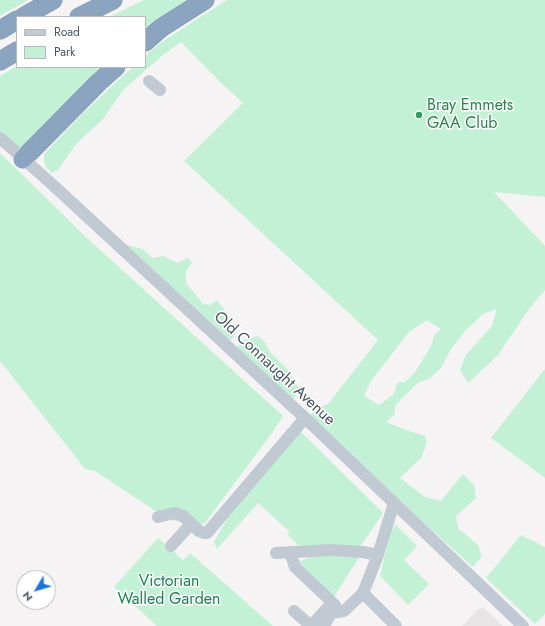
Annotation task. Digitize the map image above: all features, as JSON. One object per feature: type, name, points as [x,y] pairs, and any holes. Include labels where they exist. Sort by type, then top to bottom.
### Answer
[{"type":"highway","points":[[25,16],[53,0]]},
{"type":"highway","points":[[81,16],[113,0]]},
{"type":"highway","points":[[146,41],[161,28],[205,0]]},
{"type":"highway","points":[[0,30],[16,21]]},
{"type":"highway","points":[[0,61],[16,52]]},
{"type":"highway","points":[[23,159],[98,83],[115,68]]},
{"type":"street","points":[[149,81],[160,90]]},
{"type":"street","name":"Old Connaught Avenue","points":[[0,138],[305,418],[523,626]]},
{"type":"street","points":[[158,517],[174,513],[182,516],[204,533],[207,533],[305,418]]},
{"type":"street","points":[[290,552],[295,567],[334,607],[344,610],[363,593],[378,555],[394,503]]},
{"type":"street","points":[[171,546],[191,524]]},
{"type":"street","points":[[276,553],[331,550],[364,552],[378,555]]},
{"type":"street","points":[[363,593],[396,626]]},
{"type":"street","points":[[294,611],[311,626],[334,607]]},
{"type":"street","points":[[324,626],[334,607]]},
{"type":"shaded area","points":[[483,607],[503,626],[462,626],[477,610]]},
{"type":"green space","points":[[0,0],[28,0],[0,16]]},
{"type":"green space","points":[[144,0],[197,0],[146,33],[146,16],[111,16]]},
{"type":"green space","points":[[227,0],[545,0],[545,197],[494,192],[545,246],[545,290],[529,309],[498,355],[468,383],[460,370],[466,355],[492,326],[497,309],[483,314],[465,331],[451,349],[441,368],[429,379],[418,383],[402,398],[395,406],[395,414],[386,422],[425,436],[427,442],[421,458],[400,478],[425,497],[441,501],[463,474],[474,485],[476,498],[456,516],[458,528],[478,545],[482,556],[473,567],[424,523],[310,415],[319,408],[328,404],[378,340],[184,161],[243,103],[181,42],[163,55],[124,89],[103,119],[76,144],[58,170],[52,173],[46,167],[44,154],[83,113],[132,68],[146,68],[146,55],[159,44]],"holes":[[[427,320],[441,329],[435,334],[431,346],[415,372],[405,382],[398,382],[393,395],[379,405],[364,396],[371,381],[409,332]]]},
{"type":"green space","points":[[16,67],[16,68],[104,68],[20,153],[0,133],[0,76]]},
{"type":"green space","points":[[0,153],[86,237],[283,416],[204,524],[169,520],[95,471],[85,469],[0,361]]},
{"type":"green space","points":[[127,245],[142,249],[153,258],[163,256],[177,263],[188,258],[192,263],[186,271],[186,283],[203,304],[210,305],[217,300],[230,318],[228,325],[235,334],[230,341]]},
{"type":"green space","points":[[258,336],[264,341],[271,353],[288,370],[299,389],[293,400],[237,347],[243,340]]},
{"type":"green space","points":[[545,369],[545,478],[491,438]]},
{"type":"green space","points":[[300,431],[383,513],[360,547],[298,545],[287,534],[290,532],[258,503],[217,549],[214,542],[228,517]]},
{"type":"green space","points":[[395,524],[417,546],[404,560],[429,584],[408,605],[380,576],[390,535]]},
{"type":"green space","points":[[521,535],[545,547],[545,614],[535,624],[486,578]]},
{"type":"green space","name":"Victorian Walled Garden","points":[[158,538],[183,560],[190,553],[273,626],[157,626],[114,587]]},
{"type":"green space","points":[[319,553],[360,556],[333,598],[307,573],[303,565],[296,562]]},
{"type":"place","name":"Bray Emmets GAA Club","points":[[419,115]]}]
